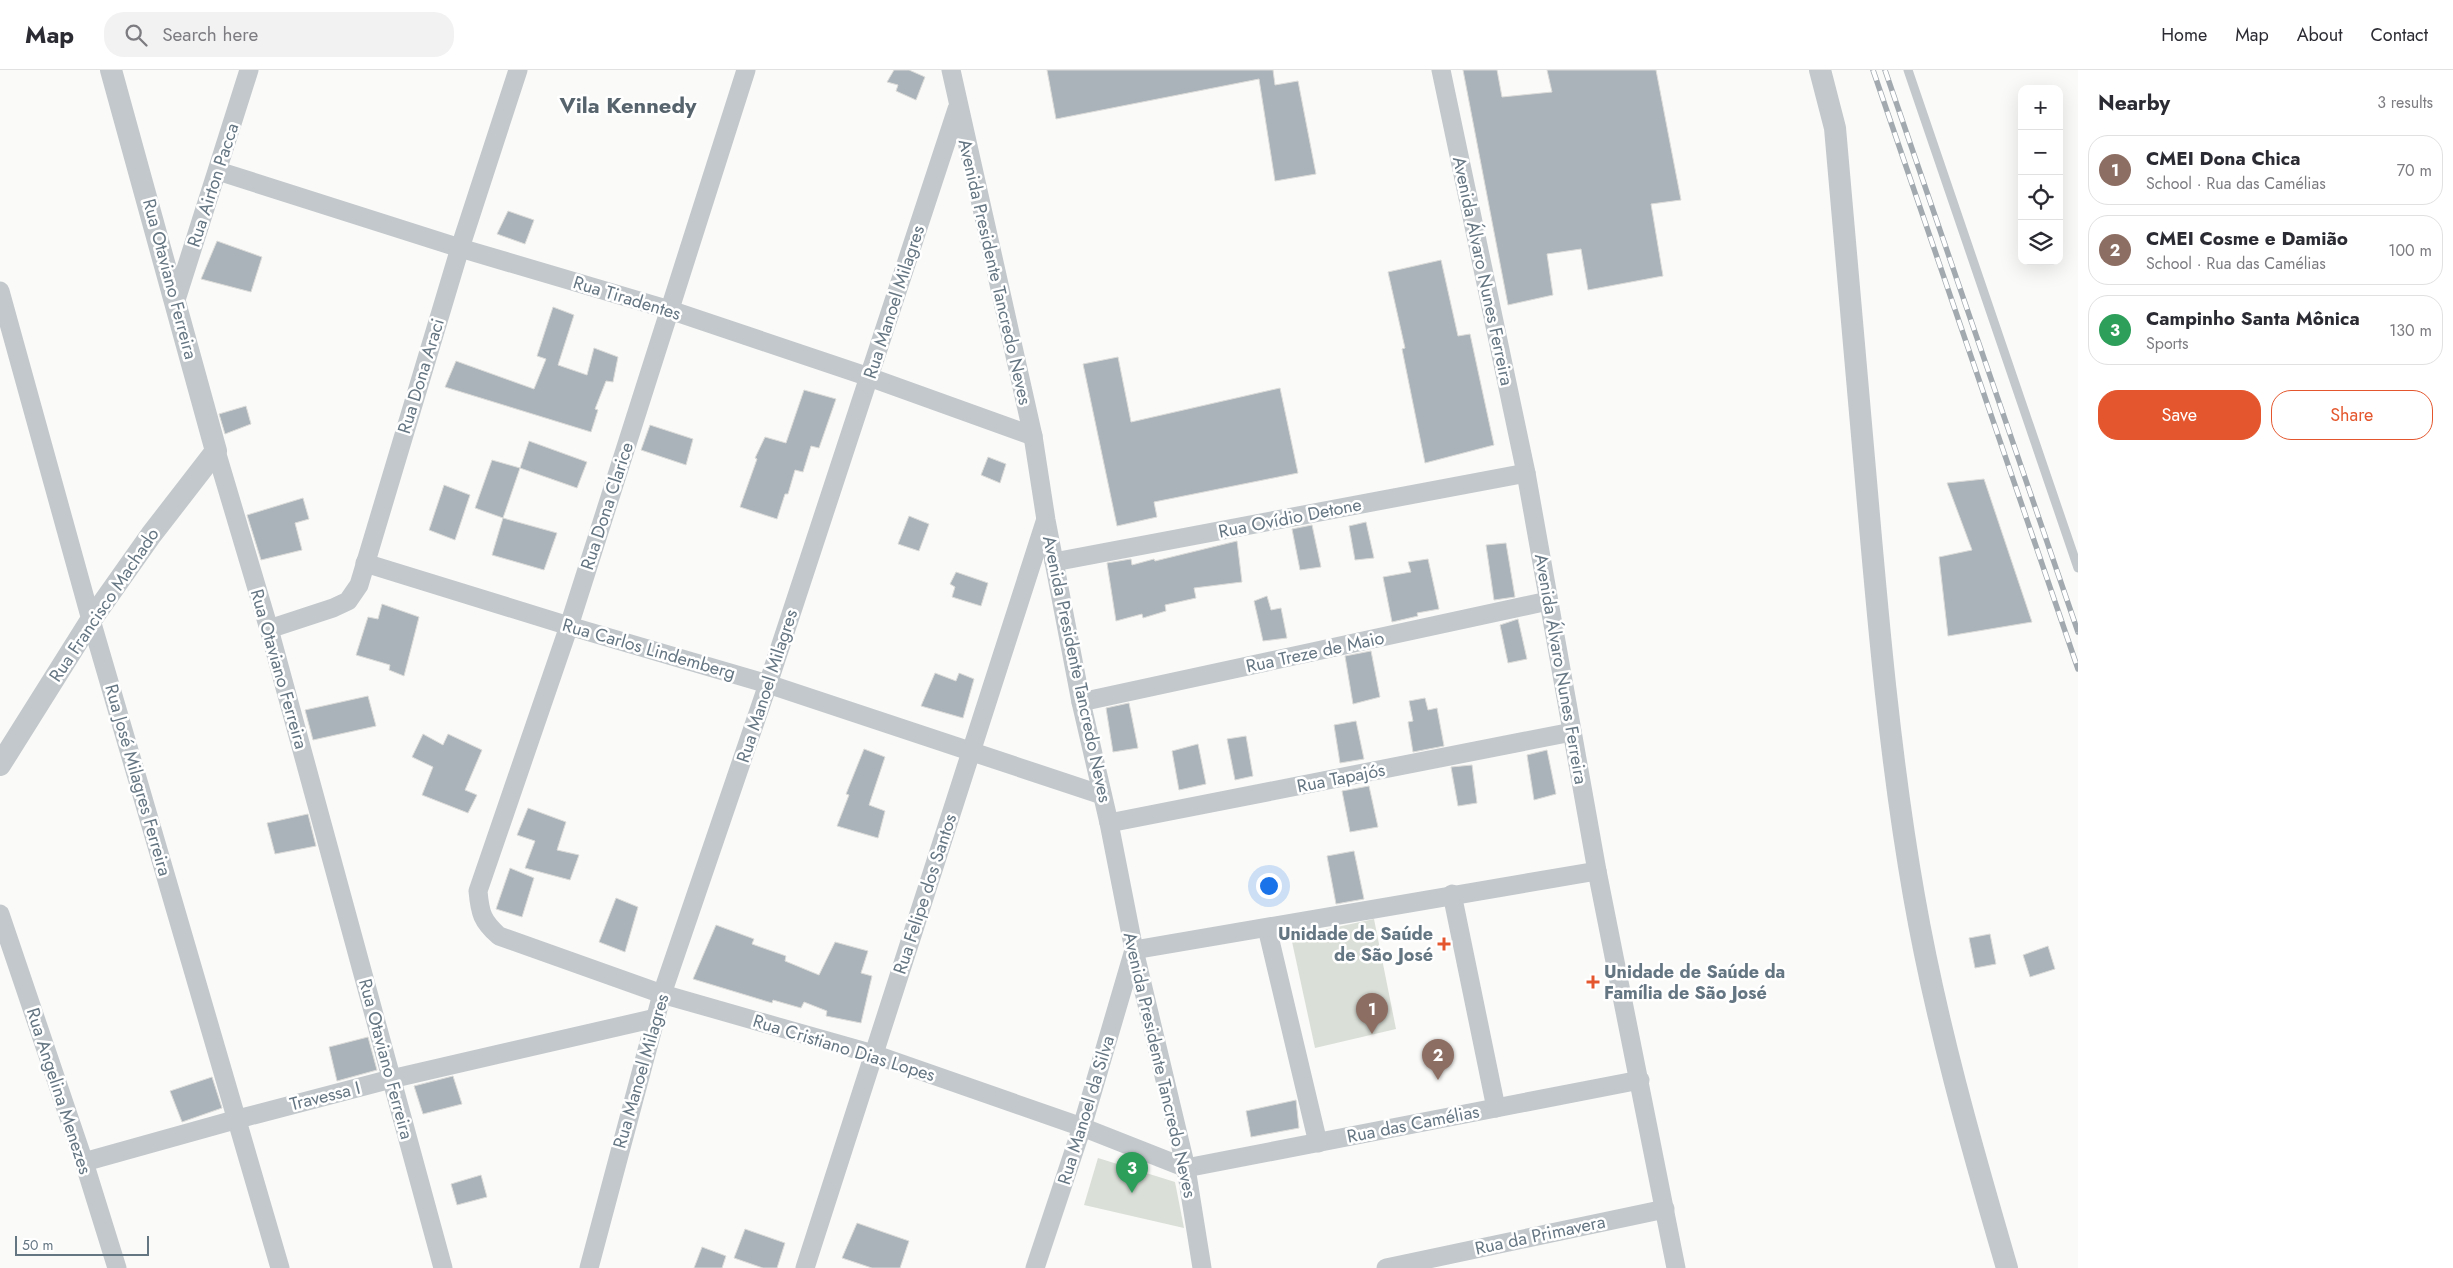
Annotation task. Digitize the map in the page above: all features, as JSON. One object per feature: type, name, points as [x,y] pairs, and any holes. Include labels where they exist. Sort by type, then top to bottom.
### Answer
[{"type":"street","name":"Rua Otaviano Ferreira","points":[[111,70],[176,300],[216,451],[269,629],[443,1268]]},
{"type":"street","name":"Rua Airton Pacca","points":[[176,300],[249,70]]},
{"type":"street","name":"Rua Dona Araci","points":[[269,629],[333,608],[348,601],[359,585],[460,248],[518,70]]},
{"type":"street","name":"Rua Dona Clarice","points":[[499,936],[485,923],[479,908],[478,891],[569,626],[746,70]]},
{"type":"street","name":"Avenida Presidente Tancredo Neves","points":[[951,70],[1033,436],[1046,520],[1081,702],[1109,823],[1134,950],[1186,1168],[1202,1268]]},
{"type":"street","name":"Avenida Álvaro Nunes Ferreira","points":[[1441,70],[1526,473],[1597,871],[1676,1268]]},
{"type":"street","points":[[1820,70],[1835,128],[1878,627],[1893,760],[1912,886],[1933,995],[1967,1128],[2007,1268]]},
{"type":"street","name":"Rua Manoel Milagres","points":[[588,1268],[662,994],[768,684],[958,108]]},
{"type":"street","name":"Rua Tiradentes","points":[[218,171],[460,248],[670,310],[869,377],[1033,436]]},
{"type":"street","name":"Rua José Milagres Ferreira","points":[[0,291],[91,620],[238,1118],[280,1268]]},
{"type":"street","name":"Rua Francisco Machado","points":[[0,764],[91,620],[151,535],[216,451]]},
{"type":"street","name":"Rua Ovídio Detone","points":[[1054,562],[1526,473]]},
{"type":"street","name":"Rua Felipe dos Santos","points":[[805,1268],[1046,520]]},
{"type":"street","name":"Rua Carlos Lindemberg","points":[[365,563],[569,626],[768,684],[1102,795]]},
{"type":"street","name":"Rua Treze de Maio","points":[[1081,702],[1548,602]]},
{"type":"street","name":"Rua Tapajós","points":[[1109,823],[1572,732]]},
{"type":"street","points":[[1134,950],[1268,928],[1452,894],[1597,871]]},
{"type":"street","points":[[1452,894],[1496,1108]]},
{"type":"street","name":"Rua Angelina Menezes","points":[[0,914],[84,1162],[116,1268]]},
{"type":"street","points":[[1268,928],[1318,1143]]},
{"type":"street","name":"Rua Cristiano Dias Lopes","points":[[499,936],[662,994],[873,1054],[1082,1127],[1186,1168]]},
{"type":"street","name":"Rua Manoel da Silva","points":[[1035,1268],[1082,1127],[1134,950]]},
{"type":"street","name":"Travessa I","points":[[84,1162],[238,1118],[391,1079],[656,1018]]},
{"type":"street","name":"Rua das Camélias","points":[[1186,1168],[1640,1080]]},
{"type":"street","name":"Rua da Primavera","points":[[1386,1268],[1665,1209]]},
{"type":"lane","points":[[1908,70],[2078,568]]},
{"type":"shaded area","points":[[1374,919],[1396,1029],[1315,1048],[1291,937]]},
{"type":"shaded area","points":[[1098,1158],[1175,1182],[1184,1228],[1084,1205]]},
{"type":"building","points":[[894,70],[909,70],[925,77],[916,100],[896,91],[898,85],[887,82]]},
{"type":"building","points":[[1047,70],[1273,70],[1275,85],[1298,81],[1316,174],[1275,181],[1259,79],[1056,119]]},
{"type":"building","points":[[1463,70],[1497,70],[1502,97],[1552,92],[1547,70],[1656,70],[1681,200],[1651,204],[1663,276],[1588,290],[1581,249],[1547,254],[1553,295],[1508,305]]},
{"type":"building","points":[[508,211],[534,220],[525,244],[497,234]]},
{"type":"building","points":[[217,241],[262,257],[251,292],[201,279]]},
{"type":"building","points":[[1441,260],[1458,336],[1470,334],[1494,445],[1425,463],[1402,349],[1405,348],[1388,272]]},
{"type":"building","points":[[553,307],[574,315],[558,365],[587,375],[594,348],[618,357],[613,382],[606,381],[595,409],[598,410],[591,432],[445,387],[456,361],[534,389],[546,359],[537,356]]},
{"type":"building","points":[[1118,357],[1131,422],[1280,388],[1298,473],[1154,502],[1157,517],[1117,526],[1083,364]]},
{"type":"building","points":[[804,390],[836,399],[819,448],[811,446],[803,472],[795,470],[788,494],[785,494],[777,519],[740,507],[757,459],[755,458],[765,437],[786,443]]},
{"type":"building","points":[[246,406],[251,424],[225,434],[219,414]]},
{"type":"building","points":[[650,425],[693,439],[686,465],[641,450]]},
{"type":"building","points":[[529,441],[587,462],[577,488],[520,468]]},
{"type":"building","points":[[988,457],[1006,464],[1000,483],[981,475]]},
{"type":"building","points":[[492,460],[520,468],[503,518],[475,508]]},
{"type":"building","points":[[1984,479],[2032,622],[1948,636],[1939,557],[1972,550],[1947,483]]},
{"type":"building","points":[[444,485],[470,495],[455,540],[429,530]]},
{"type":"building","points":[[303,498],[309,519],[295,523],[302,550],[261,560],[247,515]]},
{"type":"building","points":[[909,516],[929,524],[919,551],[898,544]]},
{"type":"building","points":[[503,518],[557,533],[544,570],[492,555]]},
{"type":"building","points":[[1366,522],[1374,558],[1355,560],[1349,526]]},
{"type":"building","points":[[1312,525],[1321,567],[1300,570],[1292,529]]},
{"type":"building","points":[[1237,541],[1242,582],[1194,588],[1196,598],[1165,605],[1166,611],[1143,618],[1142,614],[1116,621],[1107,563],[1131,559],[1132,565]]},
{"type":"building","points":[[1506,543],[1515,597],[1494,600],[1486,545]]},
{"type":"building","points":[[1428,559],[1439,609],[1417,613],[1418,616],[1392,622],[1383,577],[1411,572],[1408,562]]},
{"type":"building","points":[[956,572],[988,583],[981,606],[952,597],[955,587],[950,584]]},
{"type":"building","points":[[1267,596],[1271,610],[1281,608],[1287,638],[1263,641],[1254,601]]},
{"type":"building","points":[[382,604],[419,617],[404,676],[389,670],[390,665],[356,655],[368,617],[378,619]]},
{"type":"building","points":[[1518,619],[1527,659],[1508,663],[1500,625]]},
{"type":"building","points":[[1371,651],[1380,697],[1353,704],[1345,656]]},
{"type":"building","points":[[935,673],[956,681],[959,673],[974,679],[963,718],[921,706]]},
{"type":"building","points":[[368,696],[376,726],[313,740],[305,710]]},
{"type":"building","points":[[1425,698],[1428,710],[1437,708],[1444,746],[1413,752],[1408,722],[1413,721],[1409,701]]},
{"type":"building","points":[[1129,703],[1138,748],[1113,752],[1106,708]]},
{"type":"building","points":[[1356,721],[1364,759],[1340,763],[1334,725]]},
{"type":"building","points":[[423,734],[443,745],[448,734],[482,750],[465,790],[477,795],[468,813],[422,795],[433,767],[412,757]]},
{"type":"building","points":[[1246,736],[1253,776],[1235,780],[1227,739]]},
{"type":"building","points":[[1198,744],[1206,784],[1179,790],[1172,751]]},
{"type":"building","points":[[864,749],[885,757],[869,805],[885,811],[878,838],[837,826],[849,795],[846,794]]},
{"type":"building","points":[[1547,750],[1556,794],[1534,800],[1527,755]]},
{"type":"building","points":[[1472,765],[1477,803],[1458,806],[1451,767]]},
{"type":"building","points":[[1369,786],[1378,827],[1350,832],[1342,791]]},
{"type":"building","points":[[528,808],[566,822],[557,850],[579,855],[570,880],[525,868],[535,841],[517,835]]},
{"type":"building","points":[[308,814],[316,846],[275,854],[267,823]]},
{"type":"building","points":[[1354,851],[1364,899],[1336,904],[1327,856]]},
{"type":"building","points":[[510,868],[534,878],[522,917],[496,909]]},
{"type":"building","points":[[616,898],[638,907],[625,952],[599,942]]},
{"type":"building","points":[[716,925],[754,939],[752,944],[786,956],[785,961],[819,975],[835,942],[868,951],[861,973],[872,976],[861,1023],[826,1016],[827,1011],[804,1002],[801,1008],[773,1000],[772,1003],[693,979]]},
{"type":"building","points":[[1990,934],[1996,964],[1975,968],[1969,938]]},
{"type":"building","points":[[2048,946],[2055,969],[2030,977],[2023,955]]},
{"type":"building","points":[[368,1037],[377,1070],[337,1081],[329,1047]]},
{"type":"building","points":[[453,1076],[462,1104],[423,1114],[414,1086]]},
{"type":"building","points":[[212,1077],[222,1108],[182,1122],[170,1091]]},
{"type":"building","points":[[1296,1100],[1299,1128],[1251,1137],[1246,1111]]},
{"type":"building","points":[[481,1175],[487,1197],[457,1205],[451,1184]]},
{"type":"building","points":[[857,1223],[909,1241],[900,1268],[872,1268],[842,1258]]},
{"type":"building","points":[[745,1229],[785,1243],[777,1268],[763,1268],[734,1258]]},
{"type":"building","points":[[702,1247],[726,1256],[722,1268],[694,1268]]},
{"type":"railway","points":[[1873,70],[2078,669]]},
{"type":"railway","points":[[1885,70],[2078,632]]},
{"type":"place","name":"Unidade de Saúde de São José","points":[[1444,944]]},
{"type":"place","name":"Unidade de Saúde da Família de São José","points":[[1593,982]]},
{"type":"place","name":"CMEI Dona Chica","points":[[1372,1034]]},
{"type":"place","name":"CMEI Cosme e Damião","points":[[1438,1080]]},
{"type":"place","name":"Campinho Santa Mônica","points":[[1132,1193]]},
{"type":"district","name":"Vila Kennedy","points":[[628,105]]}]
